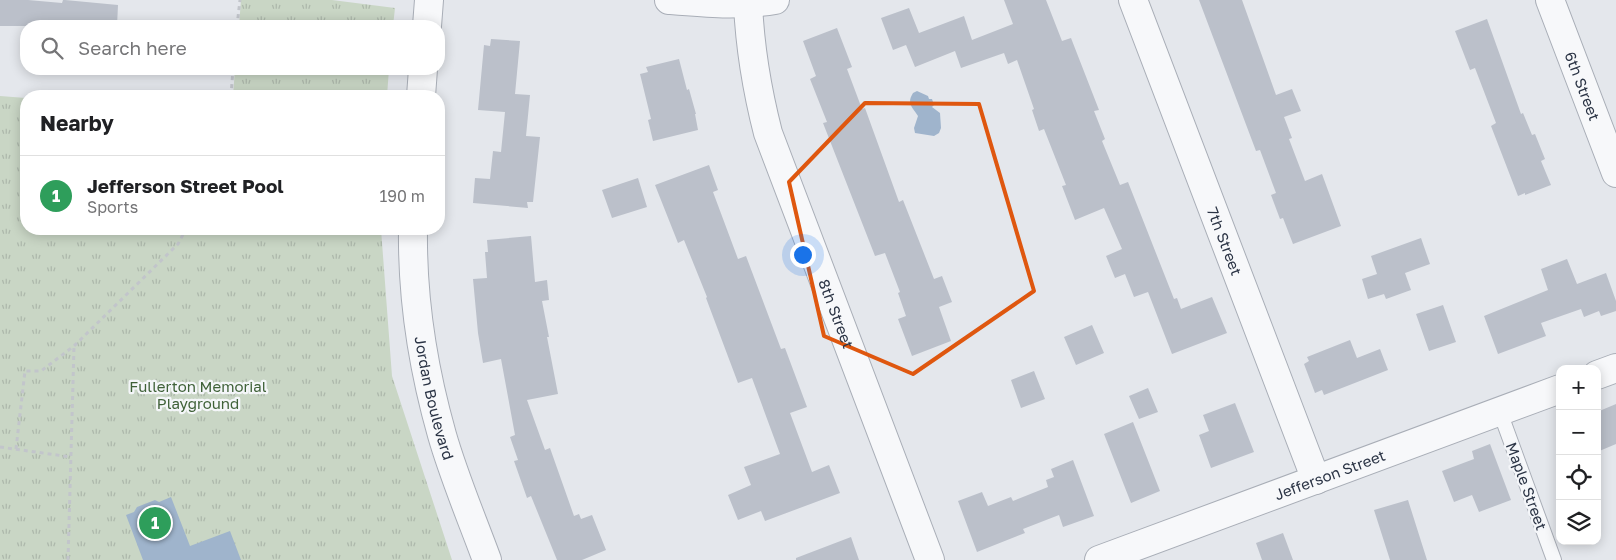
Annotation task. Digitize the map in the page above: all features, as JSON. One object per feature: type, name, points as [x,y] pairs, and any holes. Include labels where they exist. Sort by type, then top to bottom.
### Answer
[{"type":"street","points":[[427,20],[429,0]]},
{"type":"street","points":[[669,0],[722,5],[775,0]]},
{"type":"street","name":"7th Street","points":[[1134,0],[1316,480]]},
{"type":"street","name":"6th Street","points":[[1550,0],[1607,122],[1616,173]]},
{"type":"street","name":"8th Street","points":[[748,4],[756,86],[768,134],[930,560]]},
{"type":"street","points":[[421,90],[423,75]]},
{"type":"street","name":"Jordan Boulevard","points":[[413,235],[417,309],[429,386],[442,436],[487,560]]},
{"type":"street","points":[[1601,374],[1616,368]]},
{"type":"street","name":"Jefferson Street","points":[[1099,560],[1135,554],[1316,480],[1556,391]]},
{"type":"lane","name":"Maple Street","points":[[1500,412],[1554,560]]},
{"type":"path","points":[[238,20],[240,0]]},
{"type":"path","points":[[231,90],[233,75]]},
{"type":"path","points":[[16,449],[25,371],[41,371],[74,346],[178,244],[183,235]]},
{"type":"path","points":[[68,560],[74,346]]},
{"type":"path","points":[[0,447],[71,457]]},
{"type":"highlighted area","points":[[865,103],[979,104],[1034,291],[913,374],[824,336],[789,182]]},
{"type":"green space","points":[[241,0],[332,0],[395,8],[394,20],[239,20]]},
{"type":"green space","points":[[235,75],[389,75],[387,90],[233,90]]},
{"type":"green space","name":"Fullerton Memorial Playground","points":[[0,96],[20,98],[20,235],[381,235],[392,376],[452,560],[0,560]]},
{"type":"water","points":[[917,91],[932,99],[934,105],[932,107],[940,113],[941,128],[939,133],[934,136],[915,133],[914,128],[918,116],[911,106],[910,100],[913,93]]},
{"type":"water","points":[[171,497],[190,546],[230,531],[241,560],[143,560],[126,515],[134,512],[137,507],[155,500],[159,502]]},
{"type":"building","points":[[0,0],[62,3],[65,0],[118,5],[117,20],[20,20],[20,26],[0,26]]},
{"type":"building","points":[[1004,0],[1046,0],[1062,41],[1071,38],[1099,110],[1094,111],[1105,139],[1102,141],[1120,185],[1128,182],[1174,299],[1177,298],[1181,309],[1212,297],[1227,333],[1172,354],[1148,292],[1134,297],[1125,274],[1115,278],[1106,256],[1122,249],[1104,208],[1075,220],[1062,186],[1066,185],[1044,129],[1039,131],[1032,110],[1034,109],[1017,60],[1008,64],[1004,53],[961,68],[955,51],[915,67],[906,45],[893,50],[881,18],[909,8],[919,33],[964,16],[972,40],[1013,24]]},
{"type":"building","points":[[1199,0],[1242,0],[1276,95],[1292,89],[1301,111],[1284,117],[1292,138],[1289,139],[1305,181],[1322,174],[1341,226],[1293,244],[1283,218],[1280,219],[1271,195],[1276,193],[1260,150],[1256,151]]},
{"type":"building","points":[[1487,19],[1521,114],[1523,113],[1532,135],[1535,134],[1545,159],[1541,161],[1551,185],[1525,195],[1525,193],[1518,196],[1491,126],[1496,123],[1475,68],[1470,70],[1455,31]]},
{"type":"building","points":[[837,28],[852,67],[847,69],[862,109],[865,108],[899,202],[903,200],[934,279],[942,276],[952,302],[939,307],[951,341],[912,356],[898,319],[906,316],[898,293],[900,292],[885,253],[875,256],[823,123],[827,122],[810,79],[816,76],[803,41]]},
{"type":"building","points":[[491,39],[520,41],[515,94],[530,95],[526,136],[540,137],[533,202],[527,202],[528,208],[473,203],[475,178],[490,179],[493,151],[501,152],[505,112],[478,110],[484,45],[490,46]]},
{"type":"building","points":[[679,59],[687,90],[689,89],[696,114],[698,130],[653,141],[648,120],[651,119],[640,74],[648,72],[646,67]]},
{"type":"building","points":[[709,165],[718,190],[713,192],[738,259],[746,256],[781,349],[785,348],[807,407],[790,413],[812,472],[829,465],[840,493],[765,521],[761,511],[738,520],[728,495],[751,485],[744,467],[780,454],[752,378],[738,383],[684,240],[678,243],[655,185]]},
{"type":"building","points":[[638,178],[647,207],[612,218],[602,190]]},
{"type":"building","points":[[531,236],[535,282],[547,280],[549,300],[542,301],[558,394],[527,400],[545,450],[550,448],[574,516],[579,514],[581,519],[592,515],[606,550],[582,560],[557,560],[531,496],[527,498],[514,461],[518,460],[510,437],[515,435],[501,359],[483,363],[478,333],[473,279],[487,278],[485,252],[488,252],[487,240]]},
{"type":"building","points":[[1421,238],[1430,264],[1405,273],[1411,290],[1386,299],[1384,294],[1368,299],[1362,279],[1377,274],[1371,256]]},
{"type":"building","points":[[1567,259],[1577,284],[1606,273],[1616,301],[1616,311],[1601,316],[1599,311],[1584,317],[1581,309],[1541,323],[1546,336],[1498,354],[1484,316],[1548,290],[1541,269]]},
{"type":"building","points":[[1443,305],[1456,342],[1429,351],[1416,314]]},
{"type":"building","points":[[1092,325],[1104,353],[1076,365],[1064,337]]},
{"type":"building","points":[[1350,340],[1357,358],[1380,349],[1388,370],[1324,395],[1322,390],[1315,393],[1304,364],[1309,361],[1307,357]]},
{"type":"building","points":[[1034,371],[1045,399],[1021,408],[1011,380]]},
{"type":"building","points":[[1148,388],[1158,412],[1139,419],[1129,396]]},
{"type":"building","points":[[1235,403],[1254,452],[1211,468],[1199,435],[1209,431],[1203,415]]},
{"type":"building","points":[[1616,404],[1616,444],[1601,450],[1601,410]]},
{"type":"building","points":[[1133,422],[1160,491],[1131,503],[1104,434]]},
{"type":"building","points":[[1490,444],[1511,500],[1479,512],[1472,495],[1454,502],[1442,471],[1474,459],[1472,451]]},
{"type":"building","points":[[1073,460],[1094,516],[1063,527],[1059,515],[1023,529],[1025,533],[977,552],[958,501],[982,492],[988,506],[1011,497],[1013,501],[1048,487],[1046,480],[1054,477],[1051,469]]},
{"type":"building","points":[[1408,500],[1427,560],[1390,560],[1374,510]]},
{"type":"building","points":[[1283,533],[1293,560],[1262,560],[1256,543]]},
{"type":"building","points":[[851,537],[859,560],[796,560],[796,558]]},
{"type":"place","name":"Jefferson Street Pool","points":[[155,523]]}]
